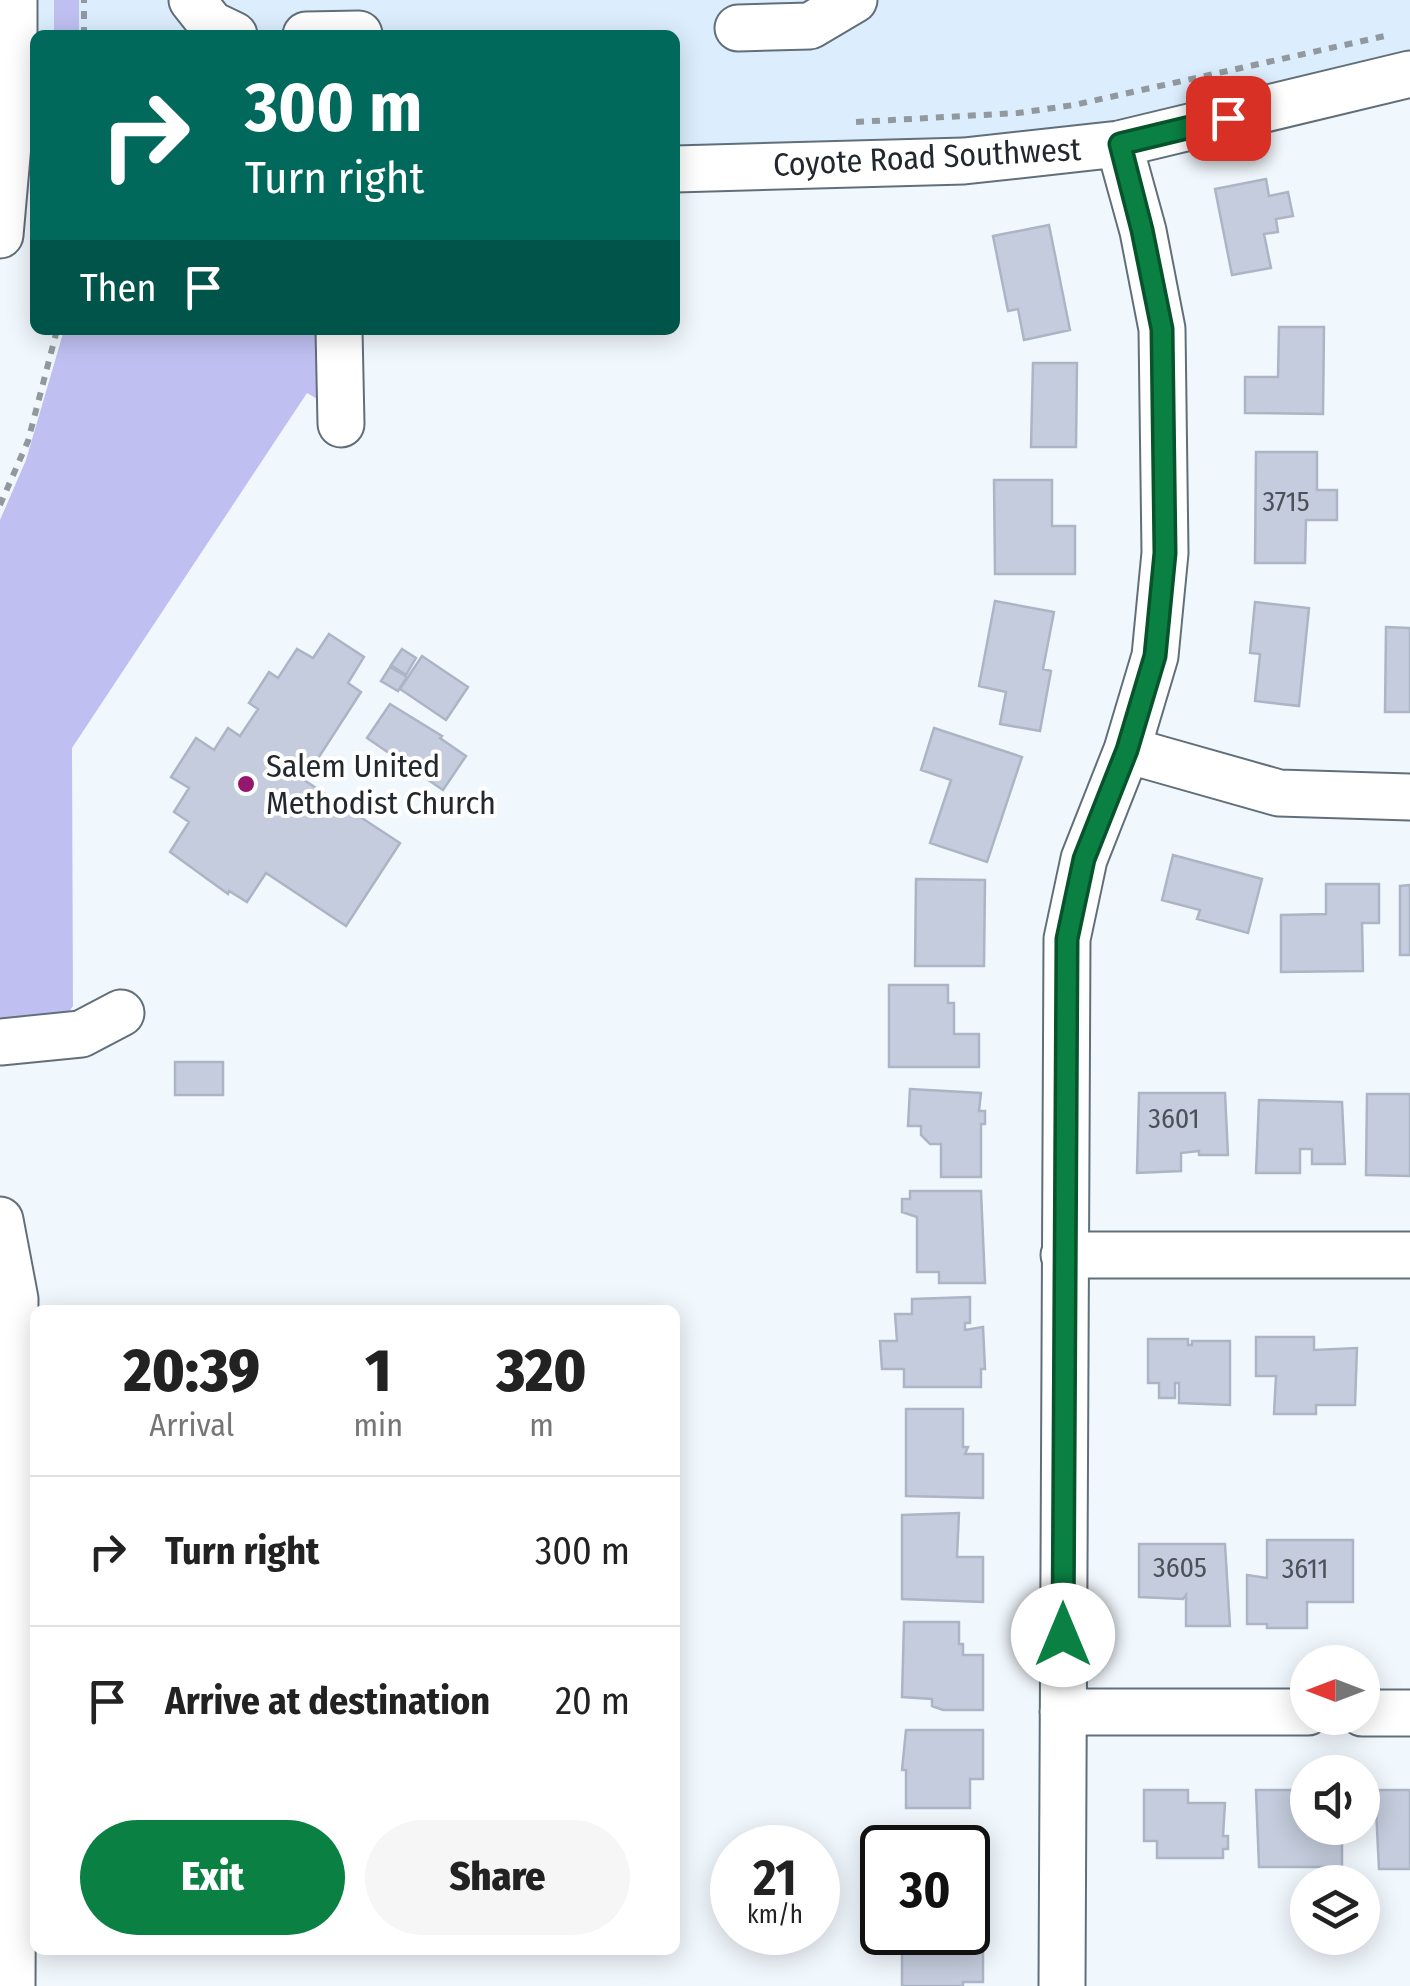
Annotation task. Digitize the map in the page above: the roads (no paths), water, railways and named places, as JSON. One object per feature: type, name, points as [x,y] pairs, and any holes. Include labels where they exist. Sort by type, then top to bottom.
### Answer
[{"type":"street","points":[[13,207],[14,0]]},
{"type":"street","points":[[192,0],[210,24],[223,30]]},
{"type":"street","points":[[738,28],[854,0]]},
{"type":"street","name":"Coyote Road Southwest","points":[[680,169],[964,160],[1120,144],[1401,54]]},
{"type":"street","points":[[1062,1986],[1067,939],[1084,859],[1127,750],[1155,656],[1165,553],[1162,329],[1120,144]]},
{"type":"street","points":[[339,335],[342,424]]},
{"type":"street","points":[[1127,750],[1279,793],[1410,796]]},
{"type":"street","points":[[0,1042],[81,1034],[120,1012]]},
{"type":"street","points":[[0,1220],[14,1299],[7,1419],[12,1986]]},
{"type":"street","points":[[1064,1255],[1410,1255]]},
{"type":"street","points":[[1063,1712],[1290,1712]]},
{"type":"street","points":[[1380,1713],[1410,1713]]},
{"type":"place","name":"Salem United Methodist Church","points":[[246,784]]}]
